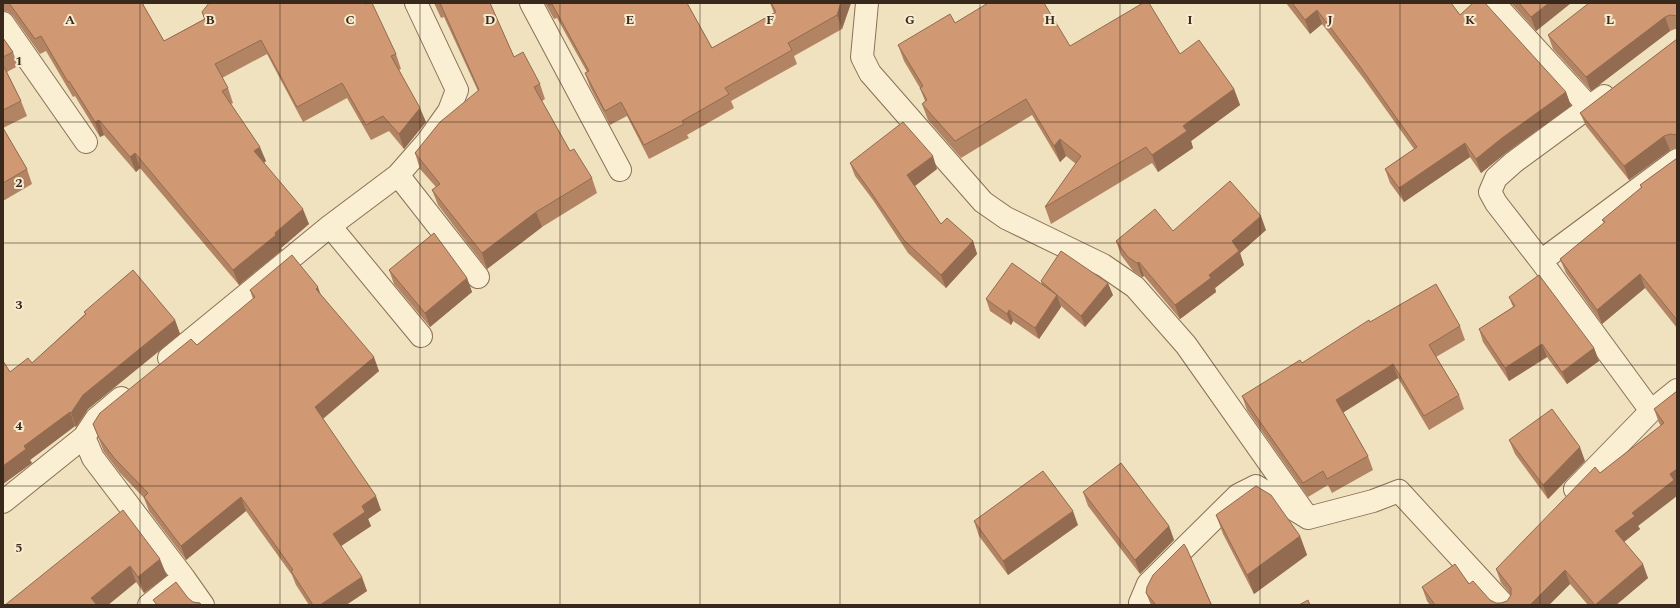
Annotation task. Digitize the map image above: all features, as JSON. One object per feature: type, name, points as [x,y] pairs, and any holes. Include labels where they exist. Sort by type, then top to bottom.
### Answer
[{"type":"street","points":[[3,502],[84,437],[96,419],[145,378],[330,226],[398,175],[427,142],[449,111],[457,90],[416,3]]},
{"type":"street","points":[[531,3],[620,170]]},
{"type":"street","points":[[867,3],[862,57],[870,73],[983,202],[1006,218],[1103,265],[1134,287],[1186,345],[1308,518]]},
{"type":"street","points":[[1494,3],[1590,108]]},
{"type":"street","points":[[3,23],[86,142]]},
{"type":"street","points":[[1535,48],[1552,34]]},
{"type":"street","points":[[1621,84],[1514,162],[1496,178],[1490,192],[1496,203],[1541,261],[1651,411]]},
{"type":"street","points":[[1541,261],[1677,160]]},
{"type":"street","points":[[398,175],[478,277]]},
{"type":"street","points":[[330,226],[421,336]]},
{"type":"street","points":[[1560,505],[1651,411],[1677,390]]},
{"type":"street","points":[[84,437],[92,458],[203,605]]},
{"type":"street","points":[[1141,605],[1140,603],[1148,584],[1238,496],[1256,486],[1308,518],[1373,501],[1399,491],[1504,605]]},
{"type":"street","points":[[1484,583],[1500,567]]},
{"type":"street","points":[[149,605],[184,578]]},
{"type":"building","points":[[9,3],[142,3],[164,41],[205,19],[202,12],[209,3],[372,3],[396,54],[391,56],[420,108],[399,134],[383,116],[366,125],[342,83],[297,107],[261,40],[215,64],[228,88],[222,91],[260,147],[254,151],[303,209],[275,233],[276,235],[233,270],[135,153],[130,157],[99,120],[95,122],[69,81],[68,82],[41,36],[35,39]]},
{"type":"building","points":[[440,3],[490,3],[514,57],[523,52],[540,84],[534,87],[570,151],[574,149],[592,178],[536,212],[482,253],[432,190],[440,184],[415,153],[440,122],[479,90]]},
{"type":"building","points":[[547,3],[687,3],[712,48],[776,12],[771,3],[841,3],[837,15],[788,43],[792,50],[725,88],[729,94],[682,121],[684,124],[644,145],[621,102],[605,111],[585,73],[589,71],[552,4],[549,5]]},
{"type":"building","points":[[988,3],[1044,3],[1070,46],[1143,3],[1149,3],[1180,54],[1199,40],[1234,89],[1183,126],[1187,131],[1152,155],[1146,147],[1045,207],[1081,156],[1060,139],[1054,146],[1026,99],[955,141],[922,104],[927,100],[920,88],[923,86],[898,45],[950,14],[955,23]]},
{"type":"building","points":[[1292,3],[1451,3],[1460,15],[1473,3],[1485,3],[1566,92],[1502,138],[1476,159],[1465,143],[1399,188],[1385,169],[1417,147],[1359,65],[1317,10],[1305,20]]},
{"type":"building","points":[[1519,3],[1549,3],[1531,17]]},
{"type":"building","points":[[1589,3],[1677,3],[1677,16],[1670,15],[1665,17],[1586,77],[1548,35]]},
{"type":"building","points":[[3,38],[13,52],[3,57]]},
{"type":"building","points":[[1677,39],[1677,135],[1670,134],[1664,136],[1624,166],[1580,113]]},
{"type":"building","points":[[3,65],[21,101],[3,110]]},
{"type":"building","points":[[903,122],[933,156],[907,175],[941,224],[947,218],[973,241],[941,275],[904,240],[850,163]]},
{"type":"building","points":[[3,128],[27,169],[3,183]]},
{"type":"building","points":[[1677,158],[1677,320],[1640,274],[1597,310],[1560,259],[1605,222],[1602,220],[1642,187],[1640,185]]},
{"type":"building","points":[[1230,181],[1261,216],[1232,241],[1239,251],[1209,275],[1211,278],[1175,305],[1139,262],[1137,263],[1128,257],[1116,241],[1155,209],[1173,231]]},
{"type":"building","points":[[434,233],[467,278],[425,313],[389,270]]},
{"type":"building","points":[[1061,251],[1108,283],[1081,316],[1041,281]]},
{"type":"building","points":[[292,255],[318,287],[316,289],[374,357],[315,407],[376,496],[362,506],[365,512],[333,534],[362,577],[320,605],[313,605],[291,571],[293,570],[241,497],[181,546],[144,497],[148,493],[115,459],[99,438],[93,424],[100,413],[191,339],[197,345],[255,297],[250,290]]},
{"type":"building","points":[[1012,263],[1057,295],[1035,328],[1009,310],[1007,314],[986,299]]},
{"type":"building","points":[[133,270],[175,320],[83,395],[71,413],[70,412],[24,446],[26,449],[3,466],[3,361],[10,372],[28,358],[32,363],[86,314],[84,312]]},
{"type":"building","points":[[1539,275],[1594,348],[1562,372],[1542,344],[1505,368],[1479,329],[1515,306],[1509,297]]},
{"type":"building","points":[[1436,284],[1460,326],[1429,345],[1459,395],[1424,416],[1393,364],[1336,400],[1368,456],[1327,479],[1323,471],[1303,483],[1242,396],[1300,360],[1302,363],[1369,320],[1370,322]]},
{"type":"building","points":[[1677,391],[1677,469],[1670,474],[1674,480],[1632,513],[1635,516],[1615,531],[1643,564],[1595,605],[1565,570],[1530,605],[1435,605],[1422,587],[1455,564],[1469,584],[1473,581],[1490,600],[1496,603],[1507,601],[1511,595],[1511,588],[1496,569],[1595,467],[1600,473],[1664,423],[1654,409]]},
{"type":"building","points":[[1552,409],[1580,447],[1543,485],[1509,440]]},
{"type":"building","points":[[1121,463],[1169,526],[1135,560],[1083,492]]},
{"type":"building","points":[[1043,471],[1073,511],[1003,561],[974,521]]},
{"type":"building","points":[[1256,486],[1271,495],[1300,536],[1247,575],[1216,515]]},
{"type":"building","points":[[123,510],[160,559],[138,577],[130,566],[91,598],[97,605],[5,605]]},
{"type":"building","points":[[1184,544],[1211,604],[1156,605],[1146,593],[1147,587],[1153,575]]},
{"type":"building","points":[[176,582],[188,598],[193,602],[200,603],[201,605],[157,605],[153,600]]},
{"type":"building","points":[[1308,600],[1310,605],[1299,605]]}]
